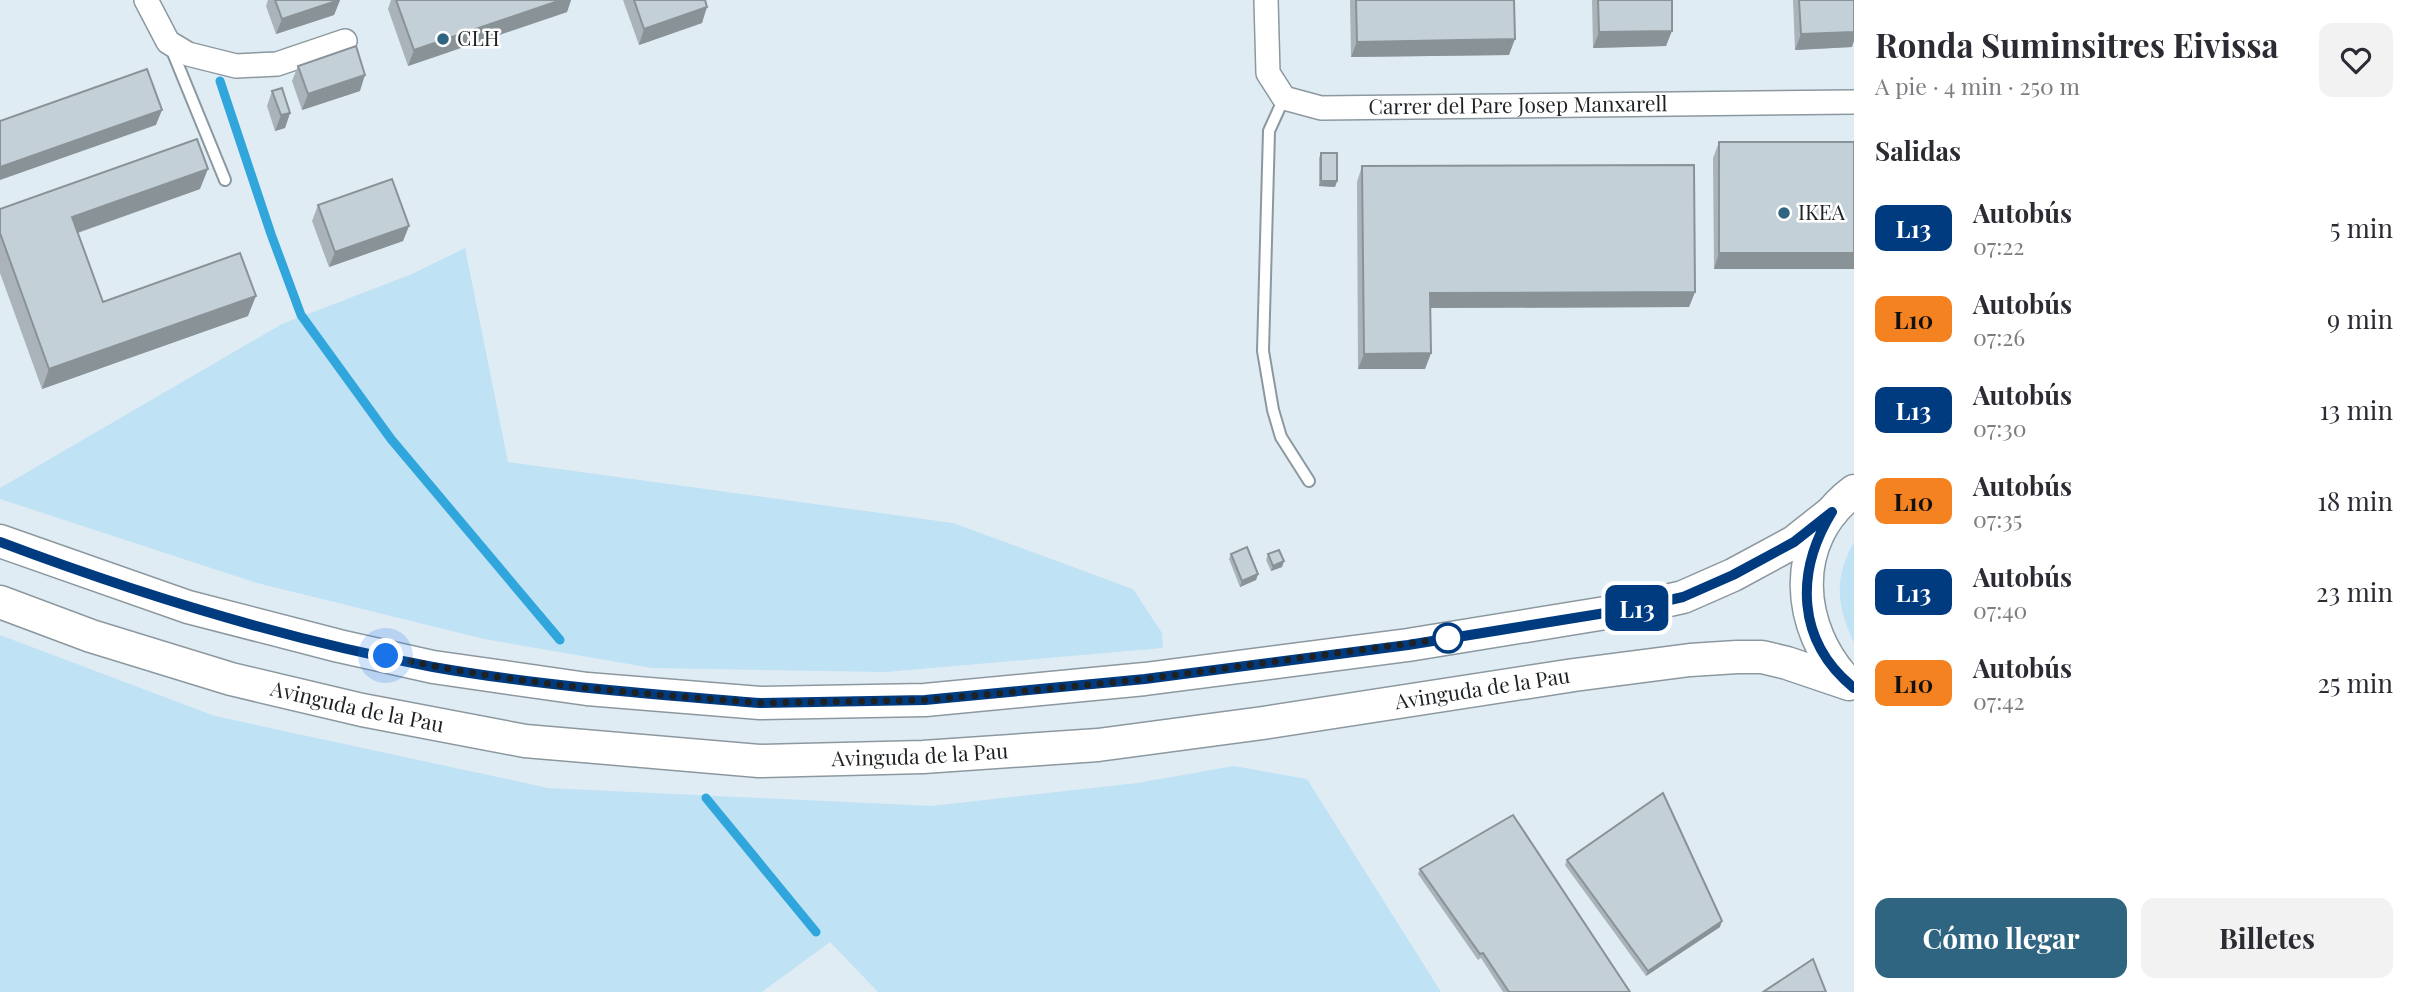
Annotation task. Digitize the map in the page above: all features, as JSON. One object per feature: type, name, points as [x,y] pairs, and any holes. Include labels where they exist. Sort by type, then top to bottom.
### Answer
[{"type":"main road","points":[[0,541],[188,607],[338,646],[433,667],[587,689],[760,703],[925,700],[1145,679],[1408,645],[1630,609],[1683,597],[1733,575],[1794,542],[1843,502]]},
{"type":"main road","points":[[1843,502],[1820,533],[1811,555],[1807,602],[1811,625],[1820,647],[1833,667],[1852,686]]},
{"type":"main road","name":"Avinguda de la Pau","points":[[0,602],[91,636],[231,679],[362,710],[525,741],[759,761],[923,757],[1098,744],[1263,723],[1574,675],[1737,657],[1762,657],[1787,663],[1852,686]]},
{"type":"street","points":[[146,0],[168,43],[188,54],[236,66],[277,64],[345,41]]},
{"type":"street","points":[[1266,0],[1268,73],[1284,98]]},
{"type":"street","name":"Carrer del Pare Josep Manxarell","points":[[1284,98],[1321,108],[1854,102]]},
{"type":"lane","points":[[168,43],[225,180]]},
{"type":"lane","points":[[1284,98],[1269,131],[1263,351],[1273,410],[1281,437],[1309,481]]},
{"type":"shaded area","points":[[465,248],[508,462],[953,523],[1133,589],[1162,633],[1163,648],[886,672],[652,668],[484,639],[257,583],[0,499],[0,488],[282,324],[412,274]]},
{"type":"shaded area","points":[[1854,542],[1854,643],[1841,605],[1840,580]]},
{"type":"shaded area","points":[[0,635],[215,716],[548,788],[932,806],[1137,783],[1234,766],[1307,779],[1441,992],[878,992],[830,942],[762,992],[0,992]]},
{"type":"building","points":[[275,0],[339,0],[282,19]]},
{"type":"building","points":[[396,0],[561,0],[414,50]]},
{"type":"building","points":[[634,0],[705,0],[707,7],[644,29]]},
{"type":"building","points":[[1356,0],[1514,0],[1515,39],[1357,42]]},
{"type":"building","points":[[1598,0],[1672,0],[1672,31],[1599,32]]},
{"type":"building","points":[[1799,0],[1854,0],[1854,32],[1801,34]]},
{"type":"building","points":[[356,46],[365,75],[308,94],[298,66]]},
{"type":"building","points":[[147,69],[162,110],[0,167],[0,121]]},
{"type":"building","points":[[282,88],[290,113],[281,115],[272,91]]},
{"type":"building","points":[[197,139],[208,169],[72,217],[103,302],[240,253],[256,296],[49,369],[0,233],[0,209]]},
{"type":"building","name":"IKEA","points":[[1719,142],[1854,142],[1854,253],[1719,253]]},
{"type":"building","points":[[1321,153],[1337,153],[1337,181],[1321,181]]},
{"type":"building","points":[[1694,165],[1695,292],[1430,293],[1431,353],[1364,354],[1362,166]]},
{"type":"building","points":[[392,179],[409,226],[335,252],[318,205]]},
{"type":"building","points":[[1247,547],[1258,574],[1242,581],[1231,554]]},
{"type":"building","points":[[1279,550],[1284,561],[1273,566],[1268,554]]},
{"type":"building","points":[[1663,793],[1722,921],[1648,971],[1567,860]]},
{"type":"building","points":[[1513,815],[1630,992],[1509,992],[1420,869]]},
{"type":"building","points":[[1813,959],[1826,992],[1763,992]]},
{"type":"waterway","points":[[220,81],[301,315],[391,439],[560,640]]},
{"type":"waterway","points":[[706,798],[816,932]]},
{"type":"bus line","name":"L13","points":[[0,542],[188,607],[338,646],[433,667],[587,689],[760,703],[925,700],[1145,679],[1408,645],[1630,609],[1683,597],[1733,575],[1794,542],[1832,512],[1811,555],[1807,602],[1811,625],[1820,647],[1833,667],[1854,688]]},
{"type":"place","name":"CLH","points":[[443,39]]},
{"type":"place","name":"IKEA","points":[[1784,213]]},
{"type":"route","points":[[386,656],[433,667],[587,689],[760,703],[925,700],[1145,679],[1457,637],[1448,638]]}]
